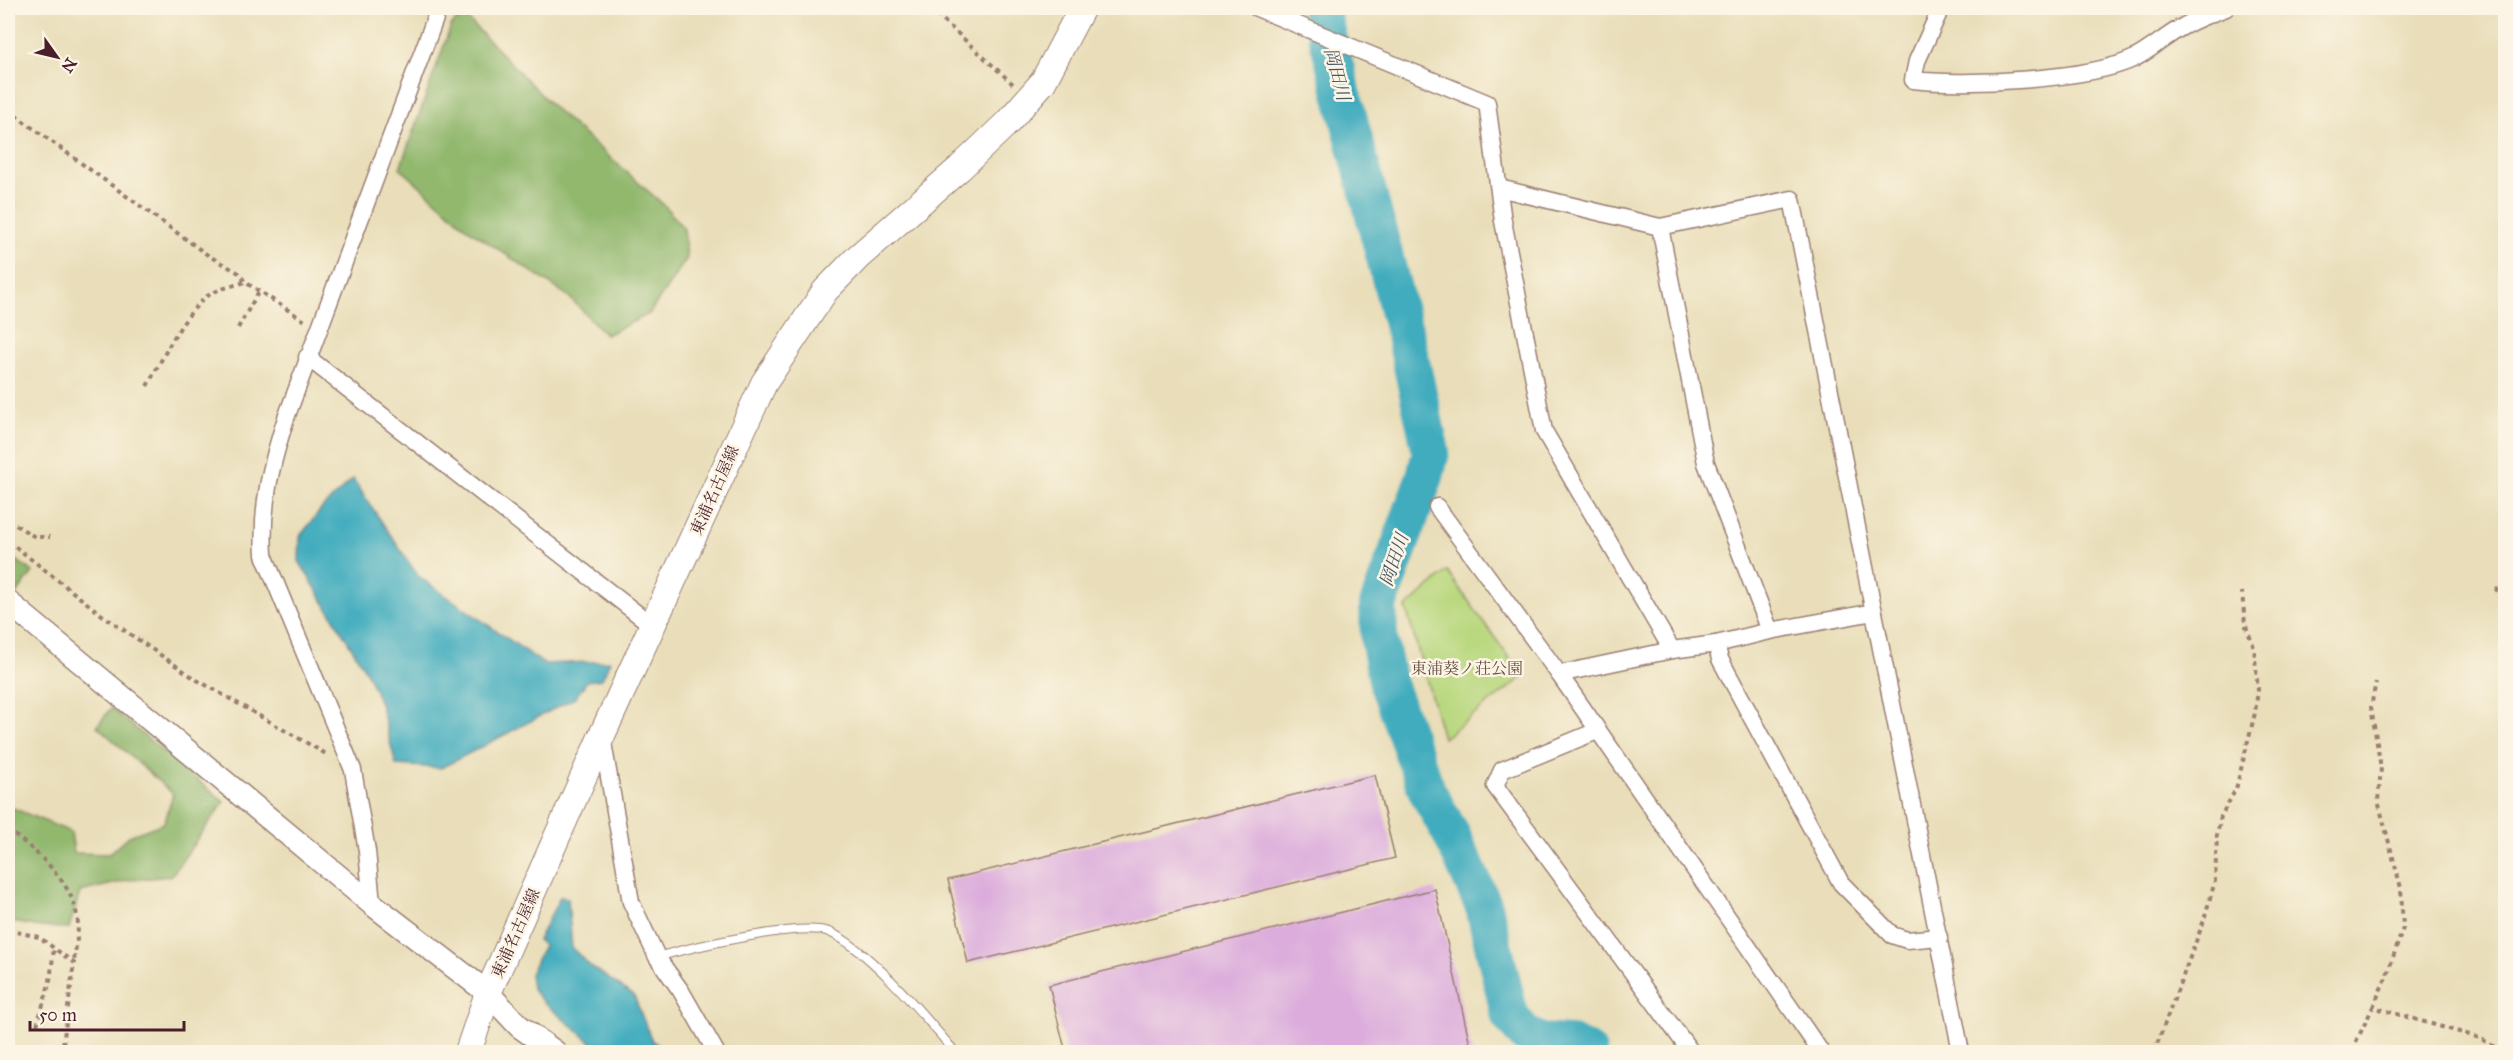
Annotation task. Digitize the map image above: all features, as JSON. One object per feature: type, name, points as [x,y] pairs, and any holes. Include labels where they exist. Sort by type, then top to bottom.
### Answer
[{"type":"main road","name":"東浦名古屋線","points":[[468,1053],[488,993],[602,735],[764,383],[819,299],[858,257],[960,168],[1007,123],[1043,82],[1082,8]]},
{"type":"street","points":[[372,904],[367,851],[353,770],[264,555],[262,523],[270,467],[307,357],[439,8]]},
{"type":"street","points":[[1257,8],[1487,103],[1503,221],[1544,431],[1672,650]]},
{"type":"street","points":[[1941,8],[1917,61],[1913,80],[1935,83],[2057,76],[2119,64],[2135,58],[2202,16],[2226,8]]},
{"type":"street","points":[[1499,188],[1660,227],[1792,199],[1961,1053]]},
{"type":"street","points":[[1660,227],[1706,463],[1770,631]]},
{"type":"street","points":[[307,357],[652,626]]},
{"type":"street","points":[[1437,507],[1559,674],[1821,1053]]},
{"type":"street","points":[[8,602],[372,904],[488,993],[519,1026],[555,1053]]},
{"type":"street","points":[[1559,674],[1874,612]]},
{"type":"street","points":[[1716,644],[1720,659],[1841,883],[1892,935],[1907,940],[1939,937]]},
{"type":"street","points":[[1597,731],[1502,770],[1495,786],[1691,1053]]},
{"type":"street","points":[[602,735],[631,902],[657,957],[681,992],[716,1053]]},
{"type":"lane","points":[[657,957],[684,949],[805,928],[828,932],[868,958],[929,1021],[955,1053]]},
{"type":"path","points":[[930,8],[1030,97]]},
{"type":"path","points":[[8,110],[209,256],[239,273],[245,282],[318,329]]},
{"type":"path","points":[[147,386],[184,324],[197,307],[208,296],[245,282]]},
{"type":"path","points":[[238,328],[259,291]]},
{"type":"path","points":[[8,520],[35,537],[50,537]]},
{"type":"path","points":[[8,540],[102,615],[197,680],[353,770]]},
{"type":"path","points":[[2495,591],[2505,583]]},
{"type":"path","points":[[2154,1053],[2203,923],[2215,881],[2217,835],[2221,816],[2236,789],[2255,713],[2258,690],[2254,648],[2245,624],[2242,592]]},
{"type":"path","points":[[2352,1050],[2388,975],[2403,928],[2401,888],[2378,801],[2381,768],[2371,707],[2376,682]]},
{"type":"path","points":[[8,705],[12,700]]},
{"type":"path","points":[[8,829],[41,856],[60,879],[71,897],[78,923],[62,1053]]},
{"type":"path","points":[[8,930],[39,937],[74,963]]},
{"type":"path","points":[[37,1025],[50,981],[54,948]]},
{"type":"path","points":[[2373,1007],[2480,1038],[2503,1053]]},
{"type":"green space","points":[[463,14],[555,109],[665,206],[684,229],[687,258],[649,314],[606,335],[568,296],[468,229],[400,168],[451,26]]},
{"type":"green space","points":[[8,554],[33,572],[8,606]]},
{"type":"green space","name":"東浦葵ノ荘公園","points":[[1447,571],[1523,677],[1443,738],[1406,608]]},
{"type":"green space","points":[[111,708],[224,802],[171,876],[129,880],[80,892],[69,928],[41,927],[8,921],[8,806],[71,832],[74,853],[109,854],[129,836],[164,823],[173,794],[97,726]]},
{"type":"water","points":[[353,479],[418,576],[544,664],[610,661],[602,679],[587,681],[575,698],[441,768],[396,765],[380,703],[367,673],[299,561],[300,536],[323,507]]},
{"type":"water","points":[[560,897],[568,898],[572,948],[589,965],[634,996],[652,1041],[660,1046],[656,1052],[603,1052],[544,1003],[532,989],[530,974],[544,945],[538,940]]},
{"type":"building","points":[[1375,775],[1395,858],[968,963],[948,880]]},
{"type":"building","points":[[1435,889],[1472,1053],[1066,1053],[1049,985]]},
{"type":"waterway","name":"岡田川","points":[[1320,8],[1406,339],[1431,452],[1425,476],[1378,605],[1379,639],[1388,684],[1427,791],[1452,836],[1484,907],[1510,1016],[1525,1034],[1540,1042],[1571,1044],[1588,1052]]}]
